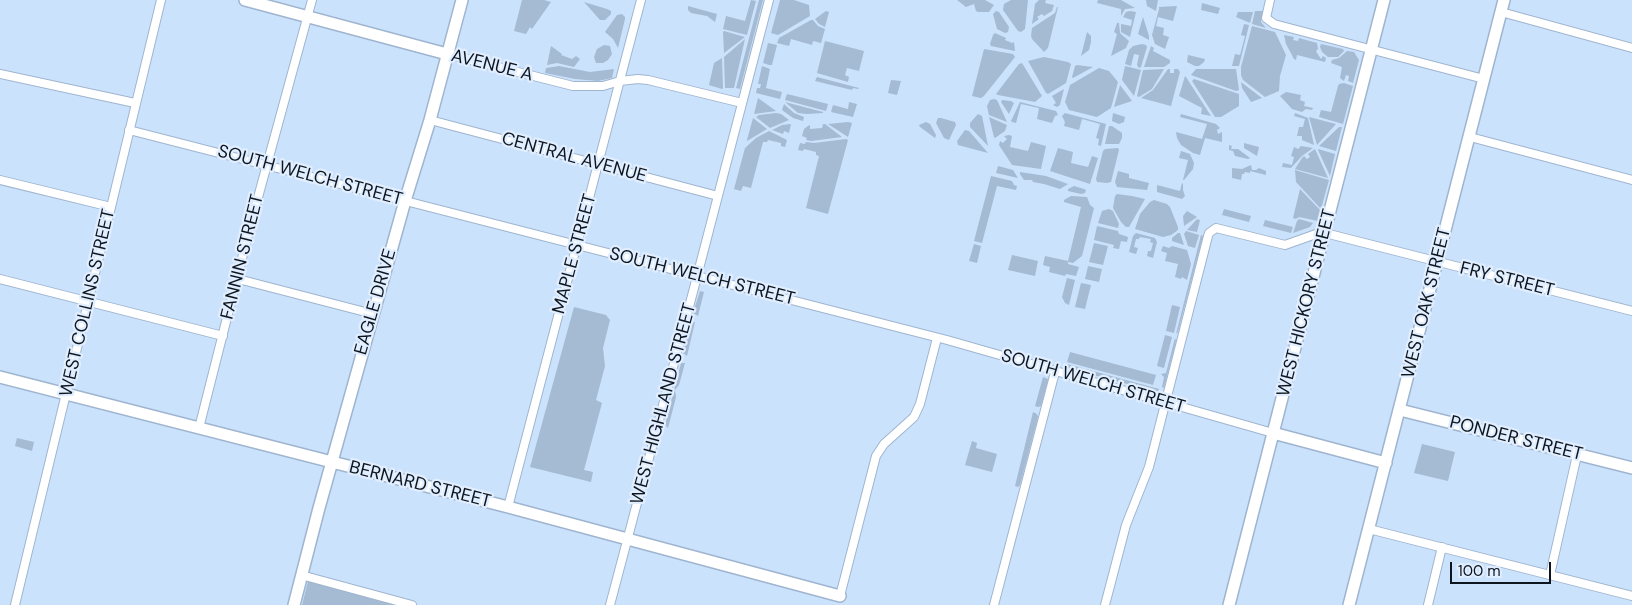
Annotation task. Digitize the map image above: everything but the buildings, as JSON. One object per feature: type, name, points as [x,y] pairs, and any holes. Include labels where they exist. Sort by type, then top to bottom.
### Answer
[{"type":"street","name":"WEST COLLINS STREET","points":[[15,605],[67,394],[128,130],[161,0]]},
{"type":"street","name":"AVENUE A","points":[[245,0],[573,86],[603,86],[620,81],[648,80],[742,103]]},
{"type":"street","name":"FANNIN STREET","points":[[199,428],[267,164],[312,0]]},
{"type":"street","name":"EAGLE DRIVE","points":[[294,605],[373,314],[430,120],[462,0]]},
{"type":"street","name":"MAPLE STREET","points":[[508,507],[641,0]]},
{"type":"street","name":"WEST HIGHLAND STREET","points":[[610,605],[768,0]]},
{"type":"street","points":[[1270,0],[1266,18],[1279,26],[1484,80]]},
{"type":"street","name":"WEST HICKORY STREET","points":[[1229,605],[1384,0]]},
{"type":"street","points":[[1502,6],[1632,48]]},
{"type":"street","name":"WEST OAK STREET","points":[[1349,605],[1502,6]]},
{"type":"street","points":[[0,74],[135,103]]},
{"type":"street","name":"CENTRAL AVENUE","points":[[430,120],[718,196]]},
{"type":"street","name":"SOUTH WELCH STREET","points":[[128,130],[267,164],[937,338],[1273,433]]},
{"type":"street","points":[[1470,137],[1632,180]]},
{"type":"street","points":[[0,180],[110,207]]},
{"type":"street","points":[[1105,605],[1126,525],[1147,474],[1209,233],[1216,228],[1285,245],[1316,234],[1325,233]]},
{"type":"street","name":"FRY STREET","points":[[1325,233],[1632,311]]},
{"type":"street","points":[[0,279],[223,336]]},
{"type":"street","points":[[238,279],[373,314]]},
{"type":"street","points":[[840,596],[876,456],[879,450],[910,422],[917,412],[937,338]]},
{"type":"street","points":[[994,605],[1055,372]]},
{"type":"street","name":"BERNARD STREET","points":[[0,377],[508,507],[840,596]]},
{"type":"street","name":"PONDER STREET","points":[[1400,410],[1632,468]]},
{"type":"street","points":[[1273,433],[1386,463]]},
{"type":"street","points":[[1550,575],[1577,454]]},
{"type":"street","points":[[1369,529],[1632,596]]},
{"type":"street","points":[[1428,605],[1442,547]]},
{"type":"street","points":[[302,575],[412,605]]},
{"type":"shaded area","points":[[522,0],[544,0],[551,2],[532,29],[530,27],[526,34],[514,31]]},
{"type":"shaded area","points":[[751,0],[756,1],[747,35],[723,29],[726,16],[745,21]]},
{"type":"shaded area","points":[[759,0],[763,0],[740,89],[736,88]]},
{"type":"shaded area","points":[[780,0],[794,0],[809,5],[810,16],[778,35],[771,33]]},
{"type":"shaded area","points":[[957,0],[985,0],[994,5],[989,12],[978,12],[974,4],[966,7]]},
{"type":"shaded area","points":[[1011,0],[1028,0],[1025,29],[1021,32],[1018,31],[1003,10],[1004,4]]},
{"type":"shaded area","points":[[1039,0],[1046,0],[1045,3],[1054,5],[1052,11],[1044,16],[1042,14],[1037,17],[1039,19],[1032,24],[1035,4]]},
{"type":"shaded area","points":[[1098,0],[1121,0],[1135,8],[1125,9],[1121,16],[1121,9],[1097,3]]},
{"type":"shaded area","points":[[1146,0],[1158,0],[1156,11],[1147,6]]},
{"type":"shaded area","points":[[584,2],[607,9],[611,11],[611,14],[605,20],[600,20]]},
{"type":"shaded area","points":[[1202,3],[1220,8],[1218,14],[1201,10]]},
{"type":"shaded area","points":[[688,6],[717,14],[715,22],[707,16],[691,13],[688,10]]},
{"type":"shaded area","points":[[1177,6],[1173,21],[1158,17],[1156,26],[1164,28],[1163,35],[1169,37],[1165,49],[1155,44],[1152,35],[1159,7]]},
{"type":"shaded area","points":[[1057,7],[1048,48],[1044,52],[1032,39],[1032,28],[1055,13]]},
{"type":"shaded area","points":[[826,11],[829,12],[825,27],[815,19]]},
{"type":"shaded area","points":[[996,11],[999,12],[1009,27],[1008,32],[1005,33],[997,29],[993,14]]},
{"type":"shaded area","points":[[1255,11],[1263,11],[1261,22],[1266,28],[1252,24]]},
{"type":"shaded area","points":[[1126,12],[1136,12],[1130,37],[1121,32],[1121,24],[1131,26],[1132,20],[1123,17]]},
{"type":"shaded area","points":[[1238,12],[1253,12],[1250,23],[1236,17]]},
{"type":"shaded area","points":[[622,14],[625,19],[618,48],[613,39],[605,32],[617,15]]},
{"type":"shaded area","points":[[1143,17],[1149,36],[1149,40],[1138,34]]},
{"type":"shaded area","points":[[811,20],[825,29],[821,43],[813,41],[812,45],[791,39],[789,46],[777,43],[779,38]]},
{"type":"shaded area","points":[[1117,23],[1119,23],[1120,33],[1129,41],[1126,48],[1111,56],[1117,34],[1114,32]]},
{"type":"shaded area","points":[[1244,24],[1249,25],[1239,66],[1232,66],[1235,54],[1240,55],[1245,36],[1241,35]]},
{"type":"shaded area","points":[[1252,26],[1275,32],[1286,55],[1280,76],[1279,91],[1265,97],[1243,80],[1241,75],[1241,67]]},
{"type":"shaded area","points":[[723,32],[745,37],[724,53]]},
{"type":"shaded area","points":[[1087,32],[1091,36],[1089,50],[1081,56]]},
{"type":"shaded area","points":[[995,33],[1006,38],[1005,40],[1014,42],[1015,51],[991,46],[990,44]]},
{"type":"shaded area","points":[[1284,35],[1294,37],[1293,40],[1298,41],[1299,38],[1317,43],[1318,49],[1316,51],[1321,59],[1323,56],[1326,58],[1325,62],[1297,55],[1296,60],[1294,59],[1286,44]]},
{"type":"shaded area","points":[[745,39],[734,88],[725,88],[724,57]]},
{"type":"shaded area","points":[[825,41],[864,51],[859,71],[847,68],[845,75],[849,77],[848,82],[817,73]]},
{"type":"shaded area","points":[[768,43],[777,45],[772,65],[763,63]]},
{"type":"shaded area","points":[[1142,44],[1147,47],[1141,67],[1139,68],[1137,65],[1139,55],[1134,54],[1131,66],[1125,64],[1129,50],[1133,46]]},
{"type":"shaded area","points":[[1321,44],[1343,49],[1344,51],[1338,57],[1328,57],[1322,52]]},
{"type":"shaded area","points":[[604,45],[610,46],[612,54],[603,63],[596,63],[594,57],[597,49]]},
{"type":"shaded area","points":[[551,46],[561,55],[572,59],[576,56],[580,59],[574,67],[557,63],[547,65]]},
{"type":"shaded area","points":[[1151,46],[1154,48],[1153,51],[1170,60],[1170,63],[1164,67],[1144,67]]},
{"type":"shaded area","points":[[984,49],[1013,54],[1015,57],[981,98],[972,96]]},
{"type":"shaded area","points":[[1347,51],[1354,52],[1359,60],[1353,83],[1348,81],[1349,76],[1346,75],[1344,81],[1340,78],[1342,67],[1331,63],[1332,60],[1339,58]]},
{"type":"shaded area","points":[[1188,55],[1205,59],[1204,62],[1199,66],[1195,66],[1187,62]]},
{"type":"shaded area","points":[[1044,57],[1071,64],[1066,83],[1048,94],[1028,61]]},
{"type":"shaded area","points":[[722,58],[722,89],[709,85],[714,63]]},
{"type":"shaded area","points":[[1022,63],[1042,96],[1035,102],[996,94],[1019,64]]},
{"type":"shaded area","points":[[559,66],[590,72],[614,69],[612,78],[598,81],[545,73],[546,68]]},
{"type":"shaded area","points":[[762,66],[770,69],[766,88],[782,92],[780,99],[756,93],[757,88],[760,88],[761,84],[758,84]]},
{"type":"shaded area","points":[[1075,66],[1093,67],[1073,78]]},
{"type":"shaded area","points":[[1125,66],[1141,70],[1134,96],[1122,80]]},
{"type":"shaded area","points":[[1099,68],[1109,71],[1118,82],[1111,108],[1097,117],[1069,110],[1065,102],[1070,85]]},
{"type":"shaded area","points":[[1164,69],[1152,89],[1139,97],[1137,96],[1143,70]]},
{"type":"shaded area","points":[[1168,69],[1170,69],[1170,73],[1174,73],[1174,69],[1178,69],[1180,72],[1171,106],[1141,98],[1153,90]]},
{"type":"shaded area","points":[[1196,69],[1236,69],[1239,90],[1236,91],[1191,75]]},
{"type":"shaded area","points":[[1185,76],[1211,116],[1201,114],[1202,108],[1179,96]]},
{"type":"shaded area","points":[[817,77],[859,88],[853,88],[852,90],[815,81]]},
{"type":"shaded area","points":[[1194,79],[1239,94],[1239,106],[1221,117],[1215,117],[1192,81]]},
{"type":"shaded area","points":[[891,80],[901,81],[897,95],[888,93]]},
{"type":"shaded area","points":[[1241,82],[1262,98],[1251,102],[1242,88]]},
{"type":"shaded area","points":[[1344,83],[1353,86],[1343,124],[1319,117],[1321,110],[1331,112],[1338,86]]},
{"type":"shaded area","points":[[1120,85],[1132,101],[1114,107]]},
{"type":"shaded area","points":[[1064,89],[1060,105],[1057,107],[1053,105],[1056,103],[1052,96]]},
{"type":"shaded area","points":[[1286,92],[1301,95],[1300,100],[1305,102],[1304,106],[1313,108],[1312,110],[1306,109],[1302,112],[1292,109],[1280,96]]},
{"type":"shaded area","points":[[787,94],[828,104],[826,111],[785,100]]},
{"type":"shaded area","points":[[758,98],[776,111],[754,114]]},
{"type":"shaded area","points":[[990,100],[997,100],[1007,122],[989,115],[987,106]]},
{"type":"shaded area","points":[[1002,100],[1014,103],[1009,114],[1001,102]]},
{"type":"shaded area","points":[[785,102],[823,112],[823,113],[798,113]]},
{"type":"shaded area","points":[[849,102],[857,104],[853,117],[831,112],[833,105],[848,109]]},
{"type":"shaded area","points":[[1020,102],[1056,111],[1058,115],[1055,116],[1052,123],[1037,119],[1039,108],[1021,104],[1016,123],[1012,122]]},
{"type":"shaded area","points":[[784,104],[794,113],[804,117],[803,121],[793,118],[782,110]]},
{"type":"shaded area","points":[[776,113],[789,120],[770,128],[756,117],[759,115]]},
{"type":"shaded area","points":[[1065,113],[1106,124],[1101,146],[1098,145],[1099,139],[1096,138],[1100,124],[1082,119],[1079,130],[1064,126],[1065,122],[1062,116]]},
{"type":"shaded area","points":[[1113,113],[1125,117],[1124,122],[1119,124],[1112,121]]},
{"type":"shaded area","points":[[1295,113],[1308,118],[1314,145],[1302,140],[1302,136],[1297,136],[1299,127],[1303,127],[1305,119],[1294,116]]},
{"type":"shaded area","points":[[978,114],[982,116],[988,146],[970,127],[970,123]]},
{"type":"shaded area","points":[[1181,114],[1216,124],[1220,128],[1217,130],[1218,134],[1222,132],[1222,142],[1205,138],[1200,155],[1181,145],[1176,132],[1202,139],[1207,124],[1180,117]]},
{"type":"shaded area","points":[[989,117],[1007,125],[1005,131],[995,138],[994,137]]},
{"type":"shaded area","points":[[1309,117],[1336,124],[1317,145]]},
{"type":"shaded area","points":[[753,118],[767,129],[747,141],[747,140]]},
{"type":"shaded area","points":[[938,118],[955,122],[956,125],[949,140],[944,138],[936,123]]},
{"type":"shaded area","points":[[926,122],[930,124],[936,135],[935,138],[920,127],[919,125]]},
{"type":"shaded area","points":[[852,123],[848,137],[828,124]]},
{"type":"shaded area","points":[[791,124],[789,133],[784,131],[783,134],[772,130],[782,125]]},
{"type":"shaded area","points":[[823,124],[842,137],[811,141],[806,140],[807,138],[802,136],[804,129],[808,126],[810,125],[810,129],[822,128]]},
{"type":"shaded area","points":[[1109,126],[1122,133],[1119,144],[1105,144]]},
{"type":"shaded area","points":[[1339,127],[1342,127],[1336,151],[1319,146]]},
{"type":"shaded area","points":[[965,130],[969,131],[988,153],[958,145],[957,141]]},
{"type":"shaded area","points":[[769,131],[787,140],[785,147],[781,146],[781,143],[768,140],[763,142],[751,188],[743,186],[741,191],[734,189],[745,148],[756,138]]},
{"type":"shaded area","points":[[1004,136],[1012,136],[1010,147],[1028,151],[1031,142],[1046,146],[1041,169],[1012,165],[999,145],[1000,141],[1003,143],[1007,139]]},
{"type":"shaded area","points":[[848,140],[828,214],[806,208],[819,156],[816,155],[816,152],[804,149],[803,151],[798,150],[800,143]]},
{"type":"shaded area","points":[[1244,143],[1259,147],[1257,156],[1244,148]]},
{"type":"shaded area","points":[[1229,145],[1232,146],[1231,149],[1238,149],[1250,158],[1235,156],[1233,151],[1229,150]]},
{"type":"shaded area","points":[[1301,146],[1313,148],[1291,168],[1282,167],[1283,163],[1292,165],[1294,157],[1291,156],[1294,147],[1298,149]]},
{"type":"shaded area","points":[[1058,148],[1073,152],[1071,163],[1088,167],[1092,156],[1098,158],[1090,184],[1050,171]]},
{"type":"shaded area","points":[[1118,148],[1111,182],[1097,182],[1096,179],[1103,151],[1105,149]]},
{"type":"shaded area","points":[[1315,149],[1328,178],[1295,169],[1304,156],[1307,159],[1310,157],[1308,154]]},
{"type":"shaded area","points":[[1318,150],[1335,154],[1330,176]]},
{"type":"shaded area","points":[[1181,151],[1190,154],[1194,163],[1193,169],[1184,180],[1188,160],[1179,158]]},
{"type":"shaded area","points":[[1251,165],[1252,170],[1259,168],[1266,171],[1266,175],[1250,171],[1250,173],[1245,172],[1242,174],[1241,180],[1232,178],[1232,168],[1242,169]]},
{"type":"shaded area","points":[[998,166],[1013,170],[1018,178],[996,173]]},
{"type":"shaded area","points":[[1295,170],[1329,180],[1321,209],[1296,182]]},
{"type":"shaded area","points":[[1118,171],[1129,174],[1129,178],[1149,183],[1147,190],[1117,187],[1115,182]]},
{"type":"shaded area","points":[[1020,172],[1046,176],[1068,184],[1060,189],[1033,182],[1032,180],[1024,180]]},
{"type":"shaded area","points":[[991,176],[1012,181],[1017,186],[1016,190],[997,186],[982,243],[974,241]]},
{"type":"shaded area","points":[[1182,183],[1185,196],[1182,199],[1157,192],[1157,185],[1180,191]]},
{"type":"shaded area","points":[[1074,186],[1086,190],[1085,193],[1068,191],[1068,189]]},
{"type":"shaded area","points":[[1300,189],[1321,211],[1318,221],[1299,217],[1293,218]]},
{"type":"shaded area","points":[[1117,194],[1145,199],[1129,227],[1126,227],[1121,222],[1113,208]]},
{"type":"shaded area","points":[[1071,196],[1087,197],[1090,205],[1094,208],[1082,256],[1073,263],[1068,262],[1068,264],[1079,267],[1076,276],[1066,274],[1065,276],[1049,272],[1050,267],[1043,265],[1045,256],[1068,261],[1081,207],[1064,202],[1064,200]]},
{"type":"shaded area","points":[[1154,200],[1167,204],[1170,207],[1178,227],[1178,230],[1171,235],[1163,237],[1135,229],[1140,214]]},
{"type":"shaded area","points":[[1109,209],[1113,211],[1119,224],[1118,228],[1098,223],[1102,211]]},
{"type":"shaded area","points":[[1224,209],[1251,216],[1249,222],[1222,215]]},
{"type":"shaded area","points":[[1187,211],[1197,217],[1184,226],[1183,216]]},
{"type":"shaded area","points":[[1197,219],[1200,220],[1197,232],[1187,230]]},
{"type":"shaded area","points":[[1299,219],[1313,223],[1310,227],[1293,233],[1297,221]]},
{"type":"shaded area","points":[[1265,220],[1293,227],[1291,233],[1263,226]]},
{"type":"shaded area","points":[[1097,226],[1118,231],[1119,234],[1128,237],[1127,242],[1121,241],[1119,249],[1113,248],[1114,245],[1094,240]]},
{"type":"shaded area","points":[[1186,231],[1199,235],[1195,248],[1188,246],[1184,234]]},
{"type":"shaded area","points":[[1136,233],[1155,238],[1157,242],[1153,258],[1147,256],[1148,251],[1151,251],[1153,243],[1150,242],[1151,239],[1140,237],[1136,239],[1134,247],[1138,248],[1136,254],[1129,252],[1133,236]]},
{"type":"shaded area","points":[[1180,233],[1184,245],[1172,241],[1172,238]]},
{"type":"shaded area","points":[[1201,235],[1203,236],[1176,334]]},
{"type":"shaded area","points":[[1094,243],[1108,246],[1103,265],[1089,262]]},
{"type":"shaded area","points":[[974,244],[981,246],[977,263],[969,261]]},
{"type":"shaded area","points":[[1163,246],[1187,250],[1191,264],[1187,280],[1182,277],[1181,279],[1175,277],[1178,264],[1165,261],[1167,253],[1161,251]]},
{"type":"shaded area","points":[[1012,255],[1038,261],[1035,276],[1008,270]]},
{"type":"shaded area","points":[[1088,266],[1102,269],[1099,282],[1085,279]]},
{"type":"shaded area","points":[[1067,278],[1075,280],[1069,305],[1065,303],[1062,297]]},
{"type":"shaded area","points":[[1081,283],[1091,285],[1085,309],[1075,307]]},
{"type":"shaded area","points":[[700,291],[704,292],[698,316],[693,313]]},
{"type":"shaded area","points":[[1172,305],[1180,307],[1174,333],[1166,331]]},
{"type":"shaded area","points":[[574,307],[606,315],[610,320],[603,348],[605,366],[596,400],[602,403],[584,470],[593,472],[591,482],[530,467]]},
{"type":"shaded area","points":[[694,322],[687,356],[683,353],[691,324]]},
{"type":"shaded area","points":[[1165,335],[1172,337],[1164,368],[1157,366]]},
{"type":"shaded area","points":[[1175,338],[1176,341],[1164,388],[1162,387],[1164,377],[1161,374],[1166,373]]},
{"type":"shaded area","points":[[1070,352],[1156,375],[1153,385],[1067,362]]},
{"type":"shaded area","points":[[681,363],[685,363],[679,385],[675,390],[676,397],[668,428],[665,425]]},
{"type":"shaded area","points":[[1067,364],[1159,389],[1158,392],[1066,368]]},
{"type":"shaded area","points":[[1043,377],[1048,379],[1041,406],[1038,407],[1035,406]]},
{"type":"shaded area","points":[[1033,412],[1038,417],[1018,487],[1015,486]]},
{"type":"shaded area","points":[[17,438],[34,442],[32,451],[15,446]]},
{"type":"shaded area","points":[[972,441],[977,443],[976,448],[997,454],[992,472],[965,465]]},
{"type":"shaded area","points":[[1422,444],[1455,452],[1448,481],[1414,473]]},
{"type":"shaded area","points":[[308,581],[397,605],[302,605]]}]
